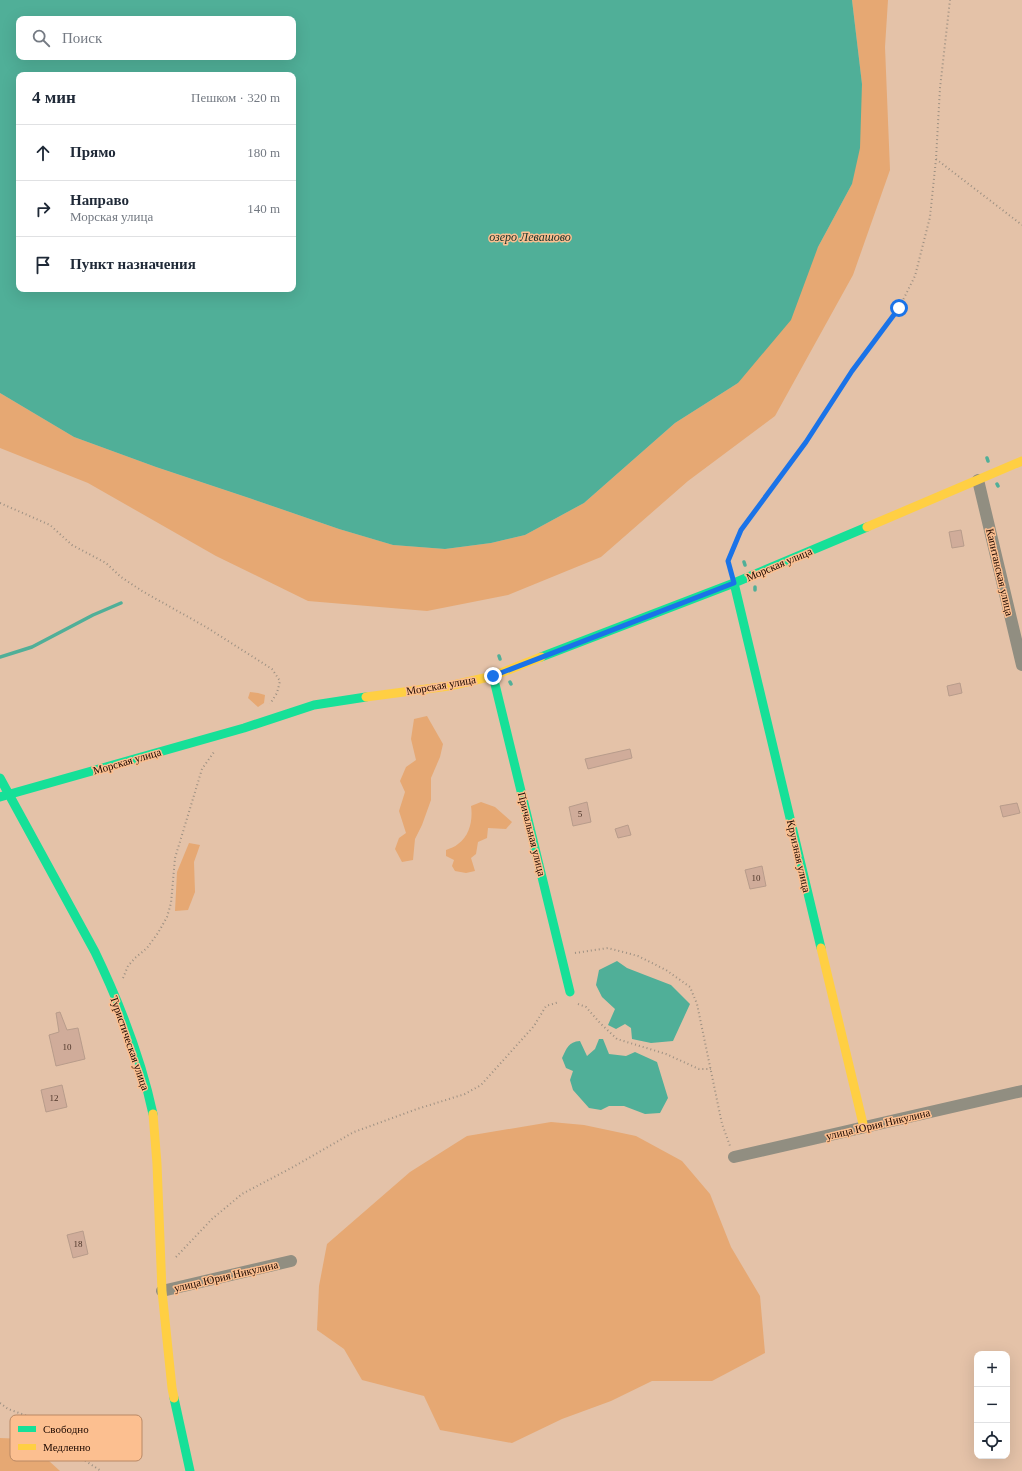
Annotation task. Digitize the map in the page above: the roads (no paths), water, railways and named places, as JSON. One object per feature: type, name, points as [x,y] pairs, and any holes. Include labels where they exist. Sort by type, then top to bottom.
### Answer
[{"type":"street","name":"Морская улица","points":[[4,796],[236,730],[314,706],[372,696],[448,686],[493,676],[734,583],[1022,461]]},
{"type":"street","name":"Капитанская улица","points":[[978,480],[1022,665]]},
{"type":"street","name":"Круизная улица","points":[[734,583],[864,1128]]},
{"type":"street","name":"Причальная улица","points":[[493,676],[562,954],[568,996]]},
{"type":"street","name":"Туристическая улица","points":[[0,778],[4,796],[95,952],[132,1041],[147,1088],[154,1120],[162,1291],[172,1388],[190,1471]]},
{"type":"street","name":"улица Юрия Никулина","points":[[734,1157],[864,1128],[1022,1090]]},
{"type":"street","name":"улица Юрия Никулина","points":[[162,1291],[291,1260]]},
{"type":"water","name":"озеро Левашово","points":[[0,0],[852,0],[862,84],[860,148],[852,184],[818,247],[791,320],[738,383],[675,423],[584,503],[525,535],[491,543],[445,549],[393,545],[339,529],[156,467],[74,437],[0,393]]},
{"type":"water","points":[[617,961],[627,968],[671,985],[690,1004],[673,1041],[651,1043],[632,1039],[631,1028],[625,1024],[616,1029],[608,1025],[615,1009],[602,997],[596,985],[599,970]]},
{"type":"water","points":[[599,1039],[603,1039],[609,1054],[626,1056],[635,1052],[657,1062],[668,1098],[660,1113],[645,1114],[624,1106],[609,1106],[601,1110],[589,1108],[573,1090],[570,1080],[573,1071],[566,1068],[562,1058],[565,1051],[570,1044],[580,1041],[587,1056],[595,1049]]},
{"type":"waterway","points":[[0,657],[32,647],[93,615],[121,603]]}]
